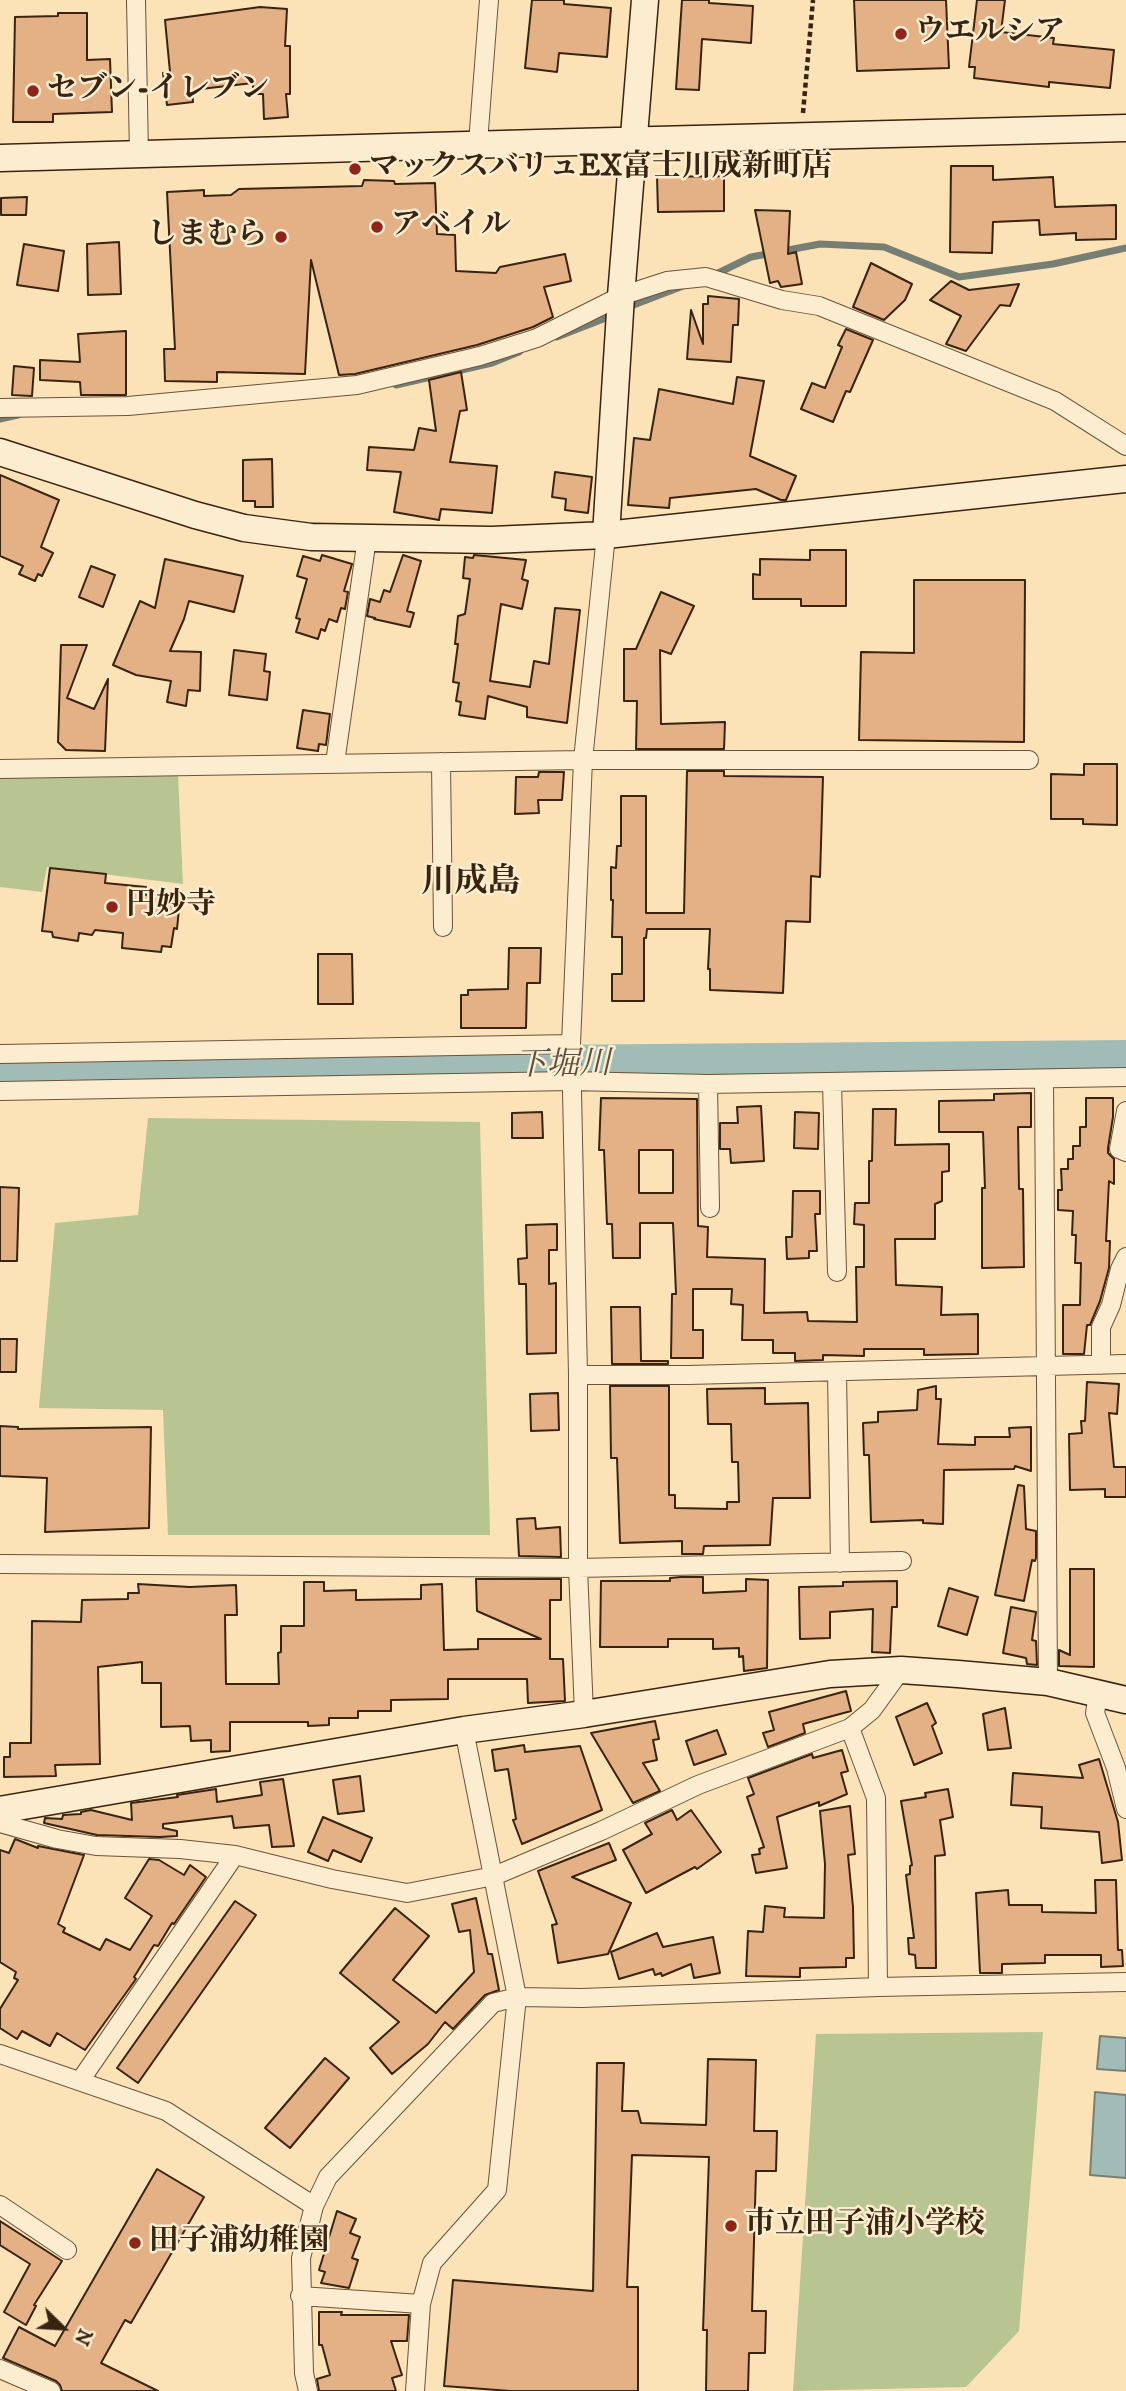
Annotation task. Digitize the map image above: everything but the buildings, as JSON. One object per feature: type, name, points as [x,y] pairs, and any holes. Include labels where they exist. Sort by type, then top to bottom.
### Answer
[{"type":"street","points":[[136,0],[139,154]]},
{"type":"street","points":[[478,143],[489,0]]},
{"type":"street","points":[[584,1714],[578,1568],[578,1375],[570,1044],[583,760],[606,535],[621,296],[645,0]]},
{"type":"street","points":[[0,158],[478,143],[1126,128]]},
{"type":"street","points":[[0,408],[128,406],[357,385],[480,356],[537,338],[621,296],[667,281],[706,277],[782,300],[819,306],[1055,401],[1126,446]]},
{"type":"street","points":[[0,453],[195,515],[244,528],[311,537],[492,540],[606,535],[1126,479]]},
{"type":"street","points":[[335,763],[367,538]]},
{"type":"street","points":[[0,769],[583,760],[1029,760]]},
{"type":"street","points":[[441,762],[443,927]]},
{"type":"street","points":[[0,1054],[570,1044]]},
{"type":"street","points":[[0,1091],[570,1080],[708,1084],[1126,1077]]},
{"type":"street","points":[[1044,1079],[1048,1682]]},
{"type":"street","points":[[832,1083],[837,1272]]},
{"type":"street","points":[[708,1084],[710,1208]]},
{"type":"street","points":[[1126,1111],[1119,1149],[1126,1152]]},
{"type":"street","points":[[1101,1365],[1101,1326],[1111,1305],[1120,1269],[1126,1257]]},
{"type":"street","points":[[578,1375],[1126,1364]]},
{"type":"street","points":[[837,1371],[839,1563]]},
{"type":"street","points":[[0,1564],[578,1568],[902,1561]]},
{"type":"street","points":[[0,1823],[57,1839],[96,1846],[180,1849],[235,1855],[407,1894],[494,1876],[601,1831],[698,1785],[850,1728],[872,1710],[901,1670]]},
{"type":"street","points":[[0,1810],[464,1730],[584,1714],[830,1674],[901,1670],[1048,1682],[1126,1700]]},
{"type":"street","points":[[1098,1694],[1095,1713],[1116,1768],[1126,1809]]},
{"type":"street","points":[[850,1728],[876,1798],[878,1987]]},
{"type":"street","points":[[415,2391],[421,2304],[432,2263],[498,2190],[517,1997],[464,1730]]},
{"type":"street","points":[[80,2081],[235,1855]]},
{"type":"street","points":[[308,2391],[304,2373],[301,2258],[314,2206],[328,2177],[493,2003],[517,1997],[582,1998],[878,1987],[1126,1983]]},
{"type":"street","points":[[0,2054],[166,2111],[314,2206]]},
{"type":"street","points":[[0,2205],[66,2250]]},
{"type":"street","points":[[300,2296],[421,2304]]},
{"type":"street","points":[[0,2368],[51,2391]]},
{"type":"path","points":[[803,113],[813,0]]},
{"type":"green space","points":[[0,774],[178,775],[183,884],[47,867],[42,892],[0,887]]},
{"type":"green space","points":[[148,1118],[480,1122],[490,1535],[168,1535],[163,1410],[39,1408],[55,1223],[138,1215]]},
{"type":"green space","points":[[1043,2032],[1019,2331],[966,2387],[793,2391],[816,2034]]},
{"type":"water","points":[[1100,2036],[1126,2038],[1126,2071],[1097,2069]]},
{"type":"water","points":[[1095,2092],[1126,2095],[1126,2178],[1090,2175]]},
{"type":"waterway","points":[[714,275],[751,257],[820,244],[884,247],[959,277],[1053,264],[1126,248]]},
{"type":"waterway","points":[[631,306],[683,286]]},
{"type":"waterway","points":[[557,337],[611,316]]},
{"type":"waterway","points":[[396,385],[492,363],[519,352]]},
{"type":"waterway","points":[[0,419],[18,415]]},
{"type":"waterway","name":"下堀川","points":[[0,1074],[539,1065],[1126,1060]]},
{"type":"place","name":"ウエルシア","points":[[901,34]]},
{"type":"place","name":"セブン-イレブン","points":[[33,91]]},
{"type":"place","name":"マックスバリュEX富士川成新町店","points":[[355,169]]},
{"type":"place","name":"アベイル","points":[[377,227]]},
{"type":"place","name":"しまむら","points":[[281,237]]},
{"type":"place","name":"円妙寺","points":[[112,907]]},
{"type":"place","name":"市立田子浦小学校","points":[[731,2226]]},
{"type":"place","name":"田子浦幼稚園","points":[[135,2243]]},
{"type":"district","name":"川成島","points":[[471,884]]}]
